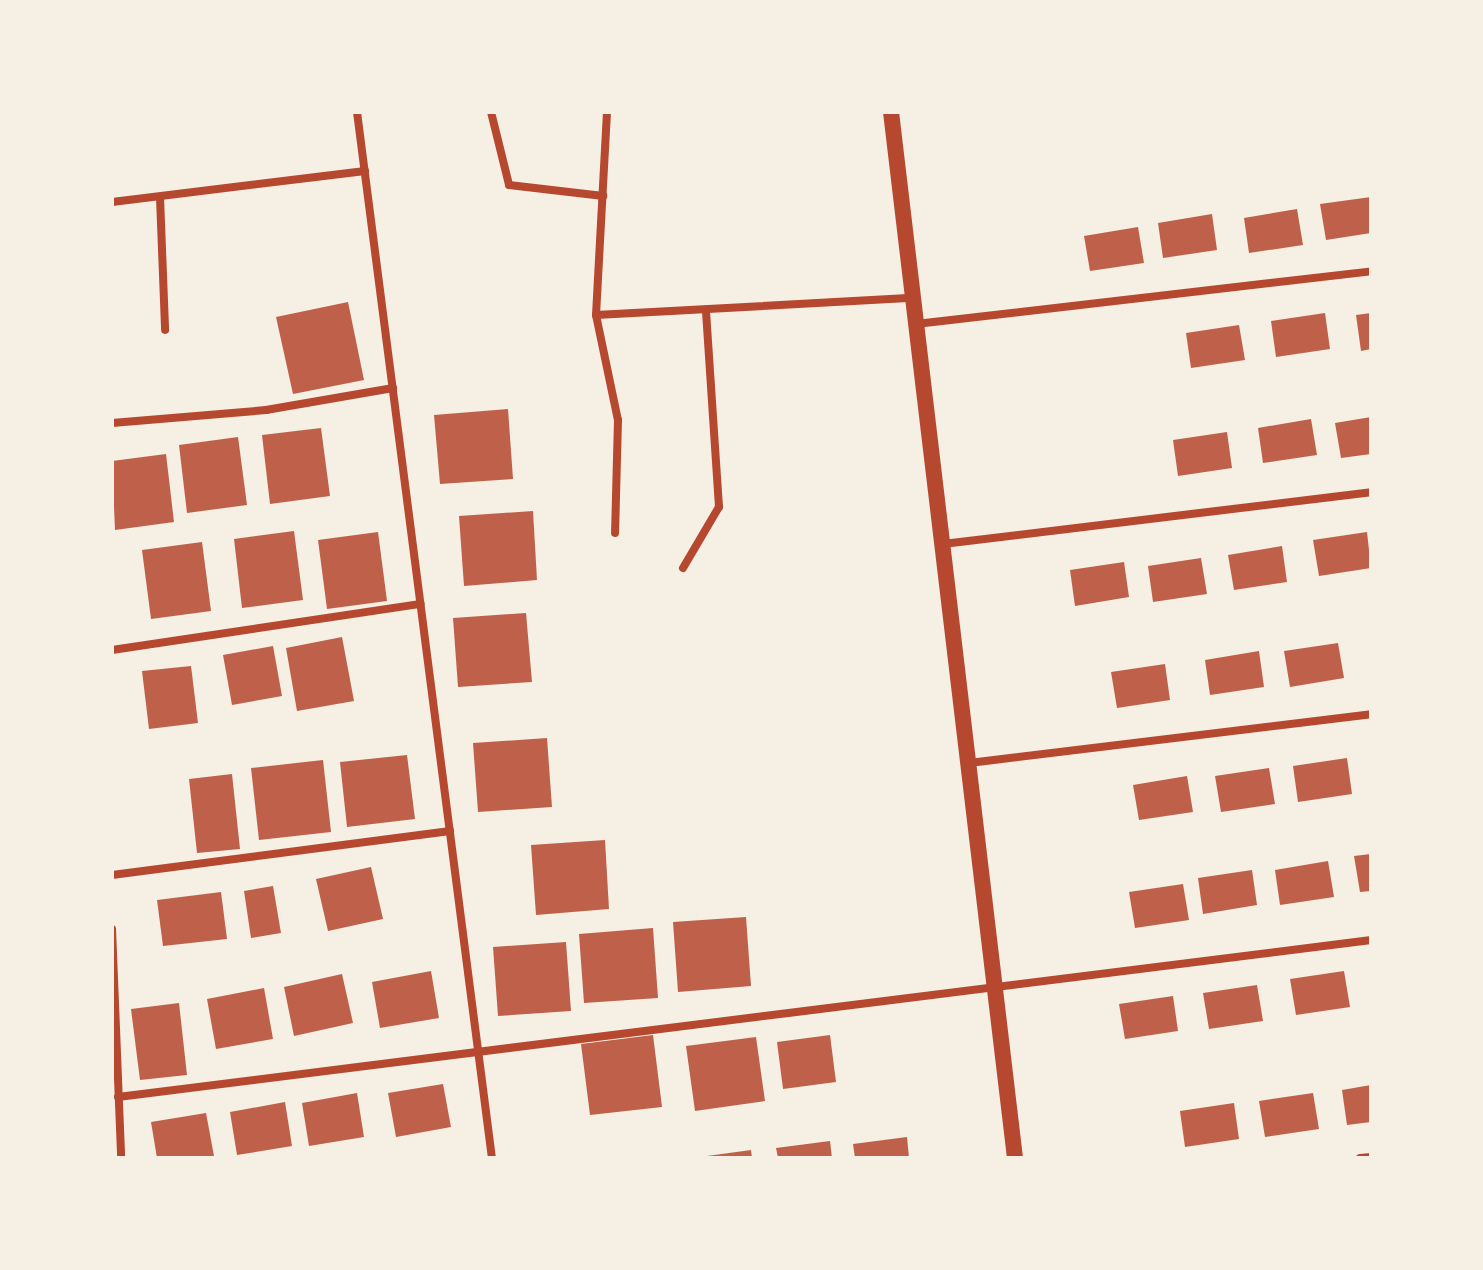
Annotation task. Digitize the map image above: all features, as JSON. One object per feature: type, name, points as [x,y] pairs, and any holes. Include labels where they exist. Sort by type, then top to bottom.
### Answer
[{"type":"main road","points":[[891,112],[1015,1158]]},
{"type":"street","points":[[357,112],[492,1158]]},
{"type":"street","points":[[491,112],[509,185],[603,196]]},
{"type":"street","points":[[607,112],[596,315],[618,429],[615,533]]},
{"type":"street","points":[[112,202],[365,171]]},
{"type":"street","points":[[160,197],[165,330]]},
{"type":"street","points":[[915,324],[1371,271]]},
{"type":"street","points":[[596,315],[913,298]]},
{"type":"street","points":[[683,568],[719,507],[706,309]]},
{"type":"street","points":[[112,423],[266,410],[393,388]]},
{"type":"street","points":[[943,544],[1371,492]]},
{"type":"street","points":[[112,650],[421,604]]},
{"type":"street","points":[[968,764],[1371,714]]},
{"type":"street","points":[[112,875],[450,831]]},
{"type":"street","points":[[112,929],[121,1158]]},
{"type":"street","points":[[118,1097],[995,984],[1371,940]]},
{"type":"street","points":[[114,1158],[121,1147]]},
{"type":"street","points":[[1360,1158],[1371,1157]]},
{"type":"building","points":[[1371,197],[1371,233],[1326,240],[1320,204]]},
{"type":"building","points":[[1297,209],[1303,245],[1249,253],[1244,218]]},
{"type":"building","points":[[1212,214],[1217,250],[1163,258],[1158,223]]},
{"type":"building","points":[[1138,227],[1144,263],[1090,271],[1084,236]]},
{"type":"building","points":[[348,302],[364,380],[293,394],[276,317]]},
{"type":"building","points":[[1325,313],[1330,349],[1276,357],[1271,321]]},
{"type":"building","points":[[1371,313],[1371,349],[1361,351],[1356,315]]},
{"type":"building","points":[[1239,325],[1245,360],[1191,368],[1186,333]]},
{"type":"building","points":[[508,409],[513,479],[440,484],[434,415]]},
{"type":"building","points":[[1371,417],[1371,454],[1341,458],[1335,423]]},
{"type":"building","points":[[1311,419],[1317,455],[1263,463],[1258,428]]},
{"type":"building","points":[[321,428],[330,496],[270,504],[262,435]]},
{"type":"building","points":[[1227,432],[1232,468],[1178,476],[1173,440]]},
{"type":"building","points":[[238,437],[247,505],[187,513],[179,445]]},
{"type":"building","points":[[166,454],[174,522],[115,530],[112,461]]},
{"type":"building","points":[[533,511],[537,580],[464,586],[459,516]]},
{"type":"building","points":[[294,531],[303,600],[242,608],[234,539]]},
{"type":"building","points":[[378,532],[387,601],[327,609],[318,540]]},
{"type":"building","points":[[1367,532],[1371,568],[1319,576],[1313,540]]},
{"type":"building","points":[[202,542],[211,611],[151,619],[142,550]]},
{"type":"building","points":[[1282,546],[1287,582],[1234,590],[1228,555]]},
{"type":"building","points":[[1201,558],[1207,594],[1153,602],[1148,566]]},
{"type":"building","points":[[1124,562],[1129,597],[1075,606],[1070,570]]},
{"type":"building","points":[[526,613],[532,682],[458,687],[453,618]]},
{"type":"building","points":[[342,637],[354,701],[297,711],[286,648]]},
{"type":"building","points":[[1338,643],[1344,678],[1290,687],[1284,651]]},
{"type":"building","points":[[273,646],[282,696],[232,705],[223,655]]},
{"type":"building","points":[[1259,651],[1264,687],[1210,695],[1205,660]]},
{"type":"building","points":[[1165,664],[1170,700],[1117,708],[1111,672]]},
{"type":"building","points":[[191,666],[198,723],[149,729],[142,671]]},
{"type":"building","points":[[547,738],[552,807],[478,812],[473,743]]},
{"type":"building","points":[[407,755],[415,819],[347,827],[340,762]]},
{"type":"building","points":[[1347,758],[1352,794],[1298,802],[1293,766]]},
{"type":"building","points":[[323,760],[331,832],[259,840],[251,768]]},
{"type":"building","points":[[1269,768],[1275,804],[1221,812],[1215,776]]},
{"type":"building","points":[[232,774],[240,849],[197,853],[189,779]]},
{"type":"building","points":[[1187,776],[1193,812],[1139,820],[1133,785]]},
{"type":"building","points":[[605,840],[609,909],[536,915],[531,845]]},
{"type":"building","points":[[1371,854],[1371,891],[1360,892],[1354,856]]},
{"type":"building","points":[[1328,861],[1334,897],[1280,905],[1275,870]]},
{"type":"building","points":[[371,867],[383,919],[328,931],[316,879]]},
{"type":"building","points":[[1252,870],[1257,905],[1203,914],[1198,878]]},
{"type":"building","points":[[1183,884],[1189,920],[1135,928],[1129,892]]},
{"type":"building","points":[[273,886],[281,933],[251,938],[244,891]]},
{"type":"building","points":[[221,892],[227,939],[163,946],[157,900]]},
{"type":"building","points":[[746,917],[751,986],[678,992],[673,922]]},
{"type":"building","points":[[653,928],[658,998],[584,1003],[579,934]]},
{"type":"building","points":[[566,942],[571,1011],[498,1016],[493,947]]},
{"type":"building","points":[[431,971],[439,1018],[380,1028],[372,982]]},
{"type":"building","points":[[1344,971],[1350,1007],[1296,1015],[1290,979]]},
{"type":"building","points":[[342,974],[353,1023],[294,1036],[284,987]]},
{"type":"building","points":[[1257,985],[1263,1021],[1209,1029],[1203,993]]},
{"type":"building","points":[[264,988],[273,1039],[216,1049],[207,999]]},
{"type":"building","points":[[1173,996],[1178,1031],[1125,1039],[1119,1004]]},
{"type":"building","points":[[179,1003],[187,1075],[140,1080],[131,1009]]},
{"type":"building","points":[[653,1035],[662,1107],[590,1115],[581,1044]]},
{"type":"building","points":[[830,1035],[836,1082],[783,1089],[777,1042]]},
{"type":"building","points":[[756,1037],[765,1101],[695,1111],[686,1046]]},
{"type":"building","points":[[443,1084],[451,1127],[396,1137],[388,1093]]},
{"type":"building","points":[[1371,1085],[1371,1122],[1347,1125],[1342,1090]]},
{"type":"building","points":[[357,1093],[364,1137],[309,1146],[302,1103]]},
{"type":"building","points":[[1313,1093],[1319,1129],[1265,1137],[1259,1101]]},
{"type":"building","points":[[285,1102],[292,1146],[237,1155],[230,1112]]},
{"type":"building","points":[[1234,1103],[1239,1139],[1185,1147],[1180,1111]]},
{"type":"building","points":[[206,1113],[214,1156],[157,1158],[151,1122]]},
{"type":"building","points":[[907,1137],[909,1158],[855,1158],[853,1144]]},
{"type":"building","points":[[830,1141],[832,1158],[778,1158],[776,1148]]},
{"type":"building","points":[[751,1150],[752,1158],[707,1156]]}]
